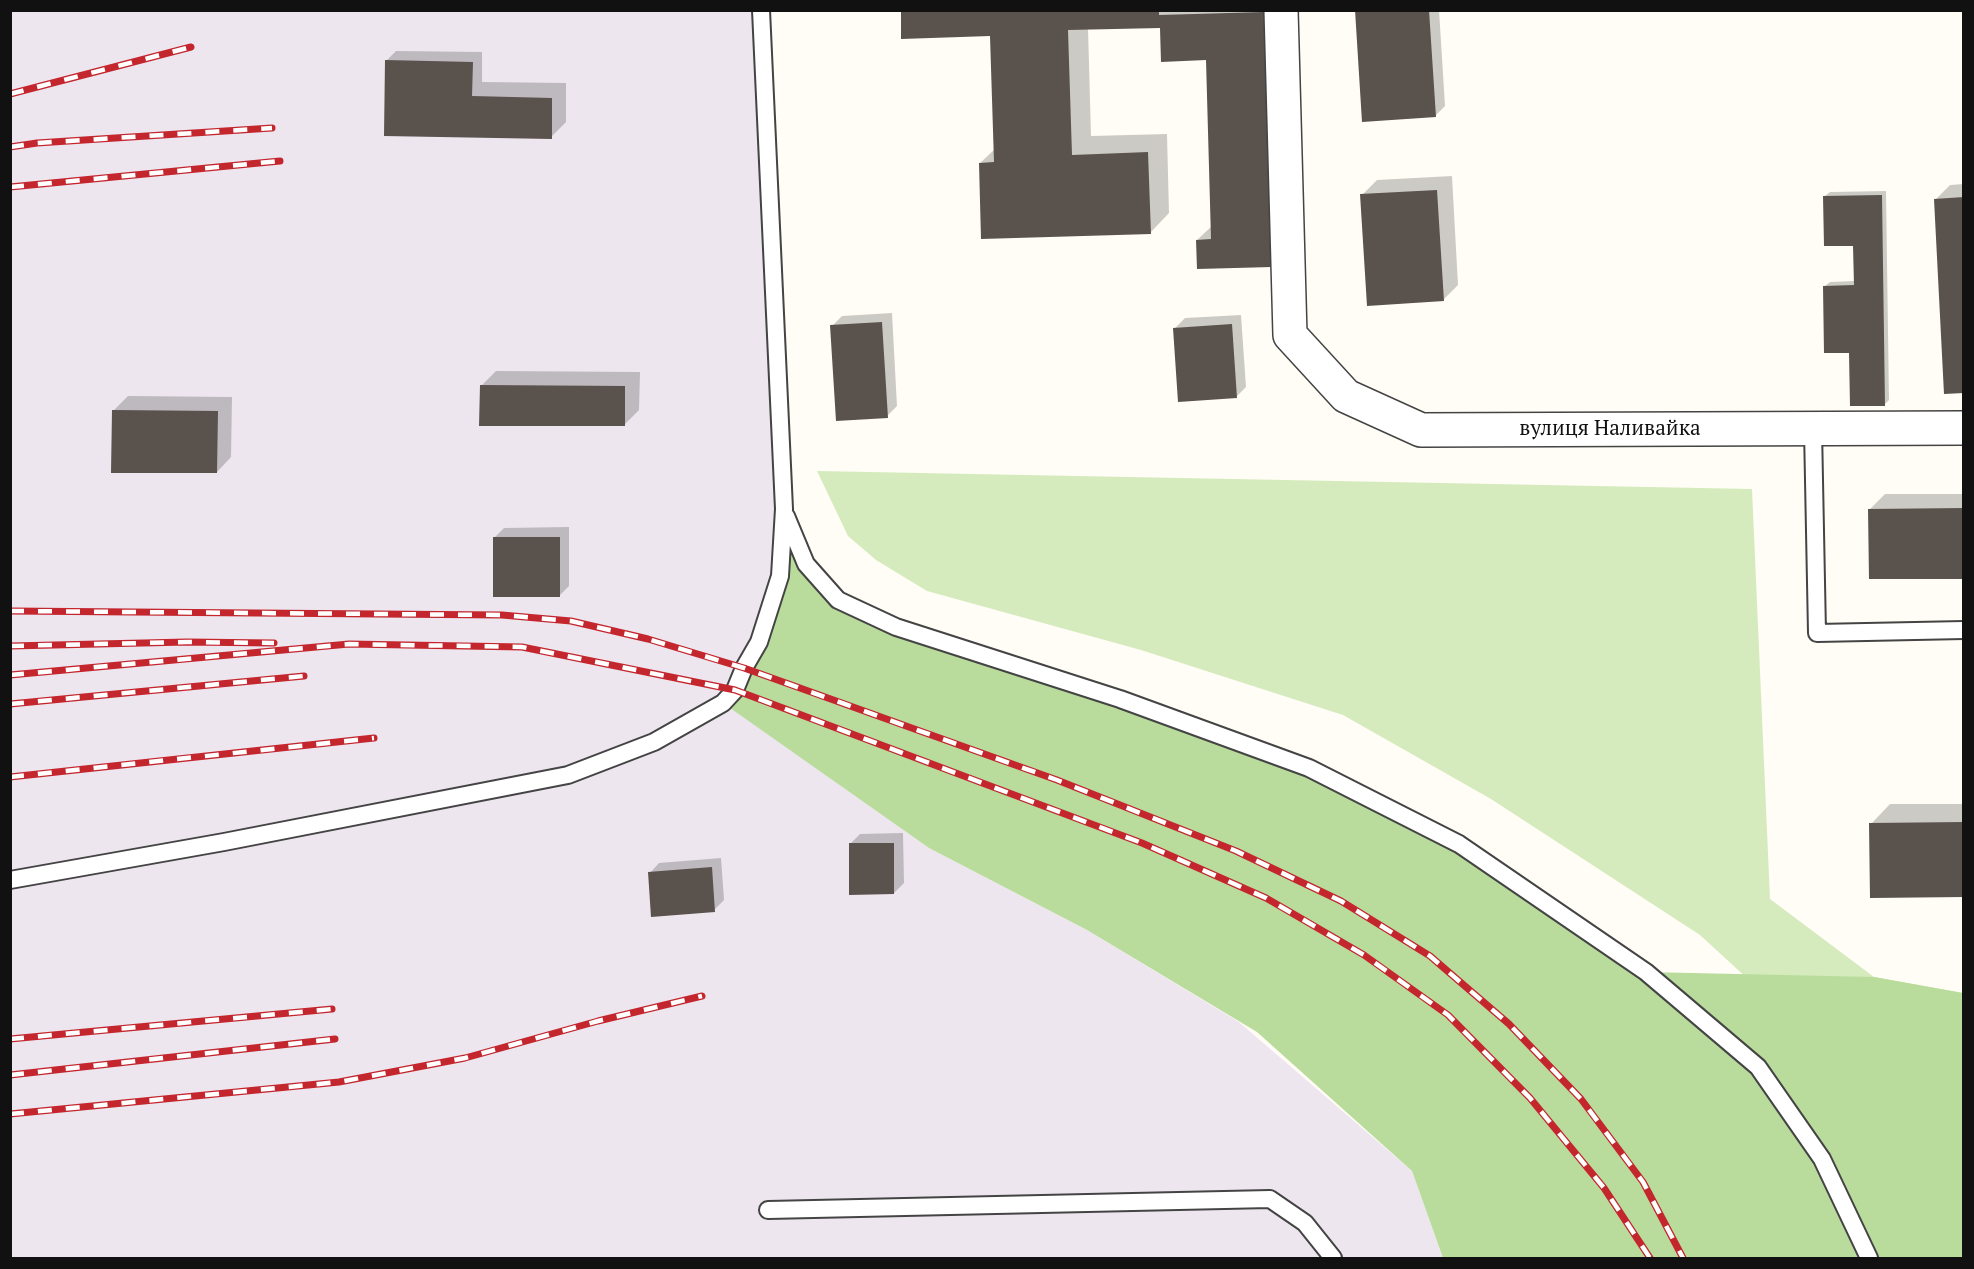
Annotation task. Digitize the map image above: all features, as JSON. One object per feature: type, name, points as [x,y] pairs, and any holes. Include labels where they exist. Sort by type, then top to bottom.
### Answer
[{"type":"street","name":"вулиця Наливайка","points":[[1281,10],[1290,335],[1346,396],[1421,430],[1964,428]]},
{"type":"lane","points":[[10,880],[224,842],[568,775],[654,742],[723,703],[735,690],[759,642],[780,576],[784,509],[761,10]]},
{"type":"lane","points":[[1813,429],[1817,633],[1964,630]]},
{"type":"lane","points":[[784,509],[806,564],[838,600],[896,627],[1120,699],[1309,768],[1459,844],[1637,965],[1758,1067],[1822,1159],[1869,1258]]},
{"type":"lane","points":[[768,1210],[1270,1199],[1305,1223],[1333,1258]]},
{"type":"shaded area","points":[[10,11],[761,11],[780,576],[724,703],[929,848],[1087,930],[1239,1022],[1412,1171],[1443,1258],[11,1258]]},
{"type":"green space","points":[[817,471],[1752,489],[1770,899],[1874,977],[1963,993],[1963,1258],[1823,1048],[1700,935],[1491,799],[1343,715],[1141,650],[927,591],[876,560],[848,536]]},
{"type":"green space","points":[[784,509],[806,564],[838,600],[1309,768],[1459,844],[1646,972],[1874,977],[1963,993],[1963,1258],[1443,1258],[1412,1171],[1257,1032],[1087,930],[929,848],[723,703],[780,576]]},
{"type":"building","points":[[901,10],[1159,10],[1159,15],[1264,12],[1272,267],[1197,269],[1196,240],[1211,239],[1206,60],[1161,62],[1160,28],[1068,30],[1072,155],[1148,152],[1151,234],[981,239],[979,163],[994,162],[990,36],[901,39]]},
{"type":"building","points":[[1355,10],[1429,10],[1436,117],[1362,122]]},
{"type":"building","points":[[385,60],[473,62],[472,96],[552,98],[552,139],[384,136]]},
{"type":"building","points":[[1437,190],[1444,301],[1367,306],[1360,194]]},
{"type":"building","points":[[1882,195],[1885,406],[1850,406],[1849,353],[1824,353],[1823,286],[1854,285],[1853,246],[1824,246],[1823,196]]},
{"type":"building","points":[[1964,197],[1964,393],[1944,394],[1934,199]]},
{"type":"building","points":[[882,322],[888,418],[836,421],[830,325]]},
{"type":"building","points":[[1232,324],[1237,398],[1178,402],[1173,328]]},
{"type":"building","points":[[480,385],[625,386],[625,426],[479,426]]},
{"type":"building","points":[[112,410],[218,411],[217,473],[111,473]]},
{"type":"building","points":[[1964,508],[1964,579],[1869,579],[1868,509]]},
{"type":"building","points":[[493,537],[560,537],[560,597],[493,597]]},
{"type":"building","points":[[1964,822],[1964,897],[1870,898],[1869,823]]},
{"type":"building","points":[[849,843],[894,843],[894,894],[849,895]]},
{"type":"building","points":[[712,867],[715,912],[651,917],[648,872]]},
{"type":"railway","points":[[10,94],[191,47]]},
{"type":"railway","points":[[10,147],[37,143],[272,128]]},
{"type":"railway","points":[[10,187],[280,161]]},
{"type":"railway","points":[[10,611],[502,615],[571,621],[648,639],[744,668],[1057,780],[1236,851],[1341,901],[1430,956],[1509,1024],[1581,1099],[1643,1182],[1683,1258]]},
{"type":"railway","points":[[10,646],[187,642],[274,643]]},
{"type":"railway","points":[[10,675],[349,644],[522,647],[735,690],[1142,843],[1266,898],[1364,955],[1448,1015],[1530,1098],[1604,1188],[1650,1258]]},
{"type":"railway","points":[[10,704],[304,676]]},
{"type":"railway","points":[[10,777],[374,738]]},
{"type":"railway","points":[[10,1114],[339,1082],[465,1058],[598,1021],[702,996]]},
{"type":"railway","points":[[10,1039],[332,1009]]},
{"type":"railway","points":[[10,1075],[335,1039]]}]
